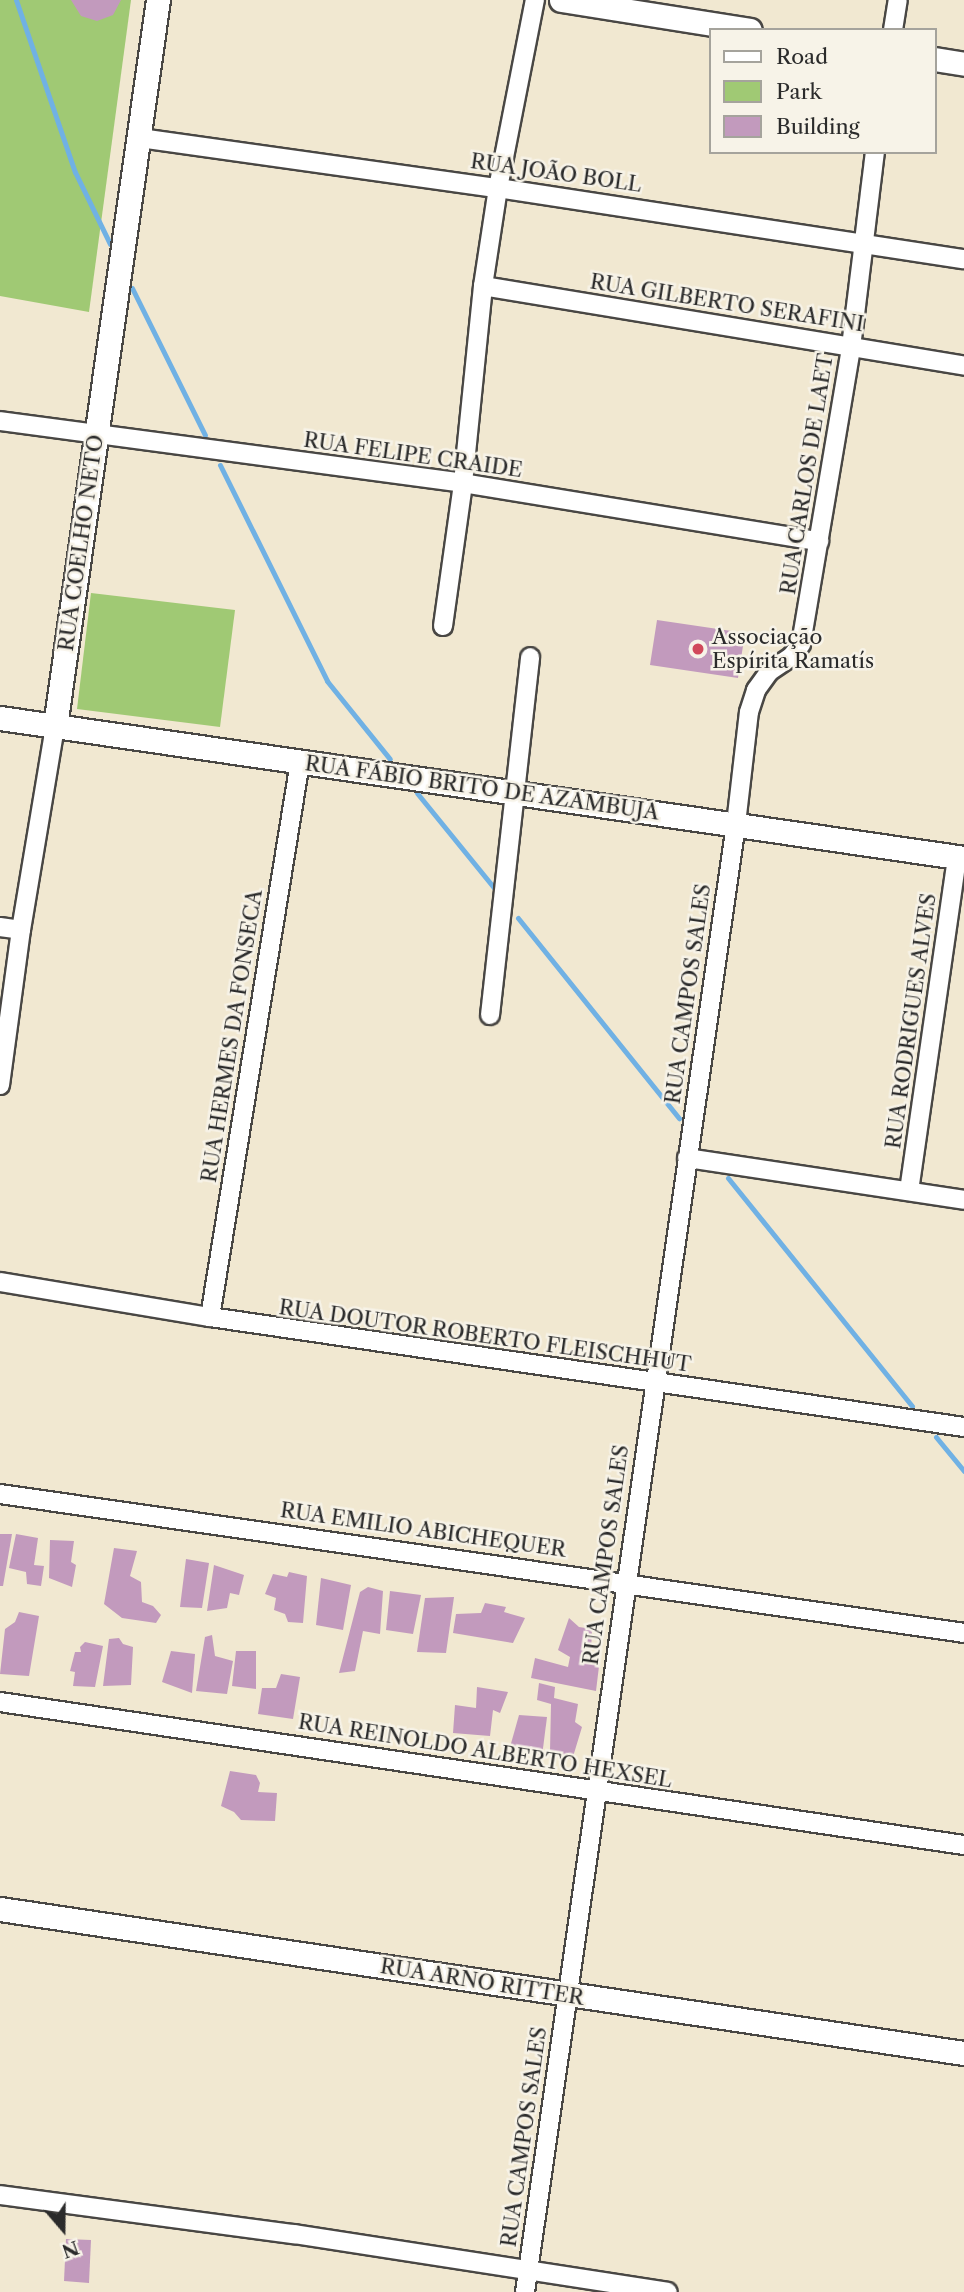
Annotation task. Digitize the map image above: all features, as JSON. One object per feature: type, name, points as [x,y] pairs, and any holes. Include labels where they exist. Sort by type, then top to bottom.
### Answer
[{"type":"street","name":"RUA COELHO NETO","points":[[0,1085],[21,930],[55,726],[158,0]]},
{"type":"street","points":[[443,626],[463,483],[483,286],[498,188],[535,0]]},
{"type":"street","points":[[561,0],[737,28]]},
{"type":"street","points":[[893,28],[898,0]]},
{"type":"street","points":[[936,59],[964,64]]},
{"type":"street","name":"RUA JOÃO BOLL","points":[[140,138],[498,188],[964,259]]},
{"type":"street","name":"RUA CARLOS DE LAET","points":[[736,824],[749,712],[756,690],[770,671],[791,657],[802,644],[851,347],[875,154]]},
{"type":"street","name":"RUA GILBERTO SERAFINI","points":[[483,286],[964,366]]},
{"type":"street","name":"RUA FELIPE CRAIDE","points":[[0,421],[463,483],[819,541]]},
{"type":"street","points":[[490,1015],[530,657]]},
{"type":"street","name":"RUA FÁBIO BRITO DE AZAMBUJA","points":[[0,718],[961,858]]},
{"type":"street","name":"RUA HERMES DA FONSECA","points":[[209,1317],[300,762]]},
{"type":"street","name":"RUA CAMPOS SALES","points":[[525,2292],[653,1384],[736,824]]},
{"type":"street","name":"RUA RODRIGUES ALVES","points":[[909,1191],[961,858]]},
{"type":"street","points":[[0,927],[21,930]]},
{"type":"street","points":[[687,1158],[964,1199]]},
{"type":"street","name":"RUA DOUTOR ROBERTO FLEISCHHUT","points":[[0,1282],[209,1317],[653,1384],[964,1427]]},
{"type":"street","name":"RUA EMILIO ABICHEQUER","points":[[0,1494],[964,1633]]},
{"type":"street","name":"RUA REINOLDO ALBERTO HEXSEL","points":[[0,1703],[964,1845]]},
{"type":"street","name":"RUA ARNO RITTER","points":[[0,1909],[964,2053]]},
{"type":"street","points":[[0,2195],[294,2234],[528,2273],[668,2292]]},
{"type":"green space","points":[[0,0],[131,0],[89,312],[0,296]]},
{"type":"green space","points":[[91,593],[235,610],[220,727],[77,709]]},
{"type":"building","points":[[71,0],[121,0],[113,15],[97,21],[81,16]]},
{"type":"building","name":"Associação Espírita Ramatís","points":[[657,620],[745,633],[738,678],[650,665]]},
{"type":"building","points":[[0,1534],[12,1534],[3,1586],[0,1586]]},
{"type":"building","points":[[16,1534],[38,1538],[34,1565],[44,1566],[41,1586],[27,1584],[26,1572],[9,1568]]},
{"type":"building","points":[[50,1540],[74,1541],[71,1562],[76,1565],[72,1587],[49,1578]]},
{"type":"building","points":[[114,1548],[137,1551],[130,1576],[141,1582],[142,1602],[153,1606],[161,1615],[156,1623],[122,1618],[104,1604]]},
{"type":"building","points":[[186,1559],[209,1563],[202,1608],[180,1607]]},
{"type":"building","points":[[214,1565],[244,1575],[239,1595],[230,1593],[227,1608],[207,1611]]},
{"type":"building","points":[[289,1572],[307,1576],[303,1623],[288,1622],[285,1614],[274,1610],[276,1598],[265,1594],[273,1574],[287,1577]]},
{"type":"building","points":[[321,1578],[351,1585],[343,1630],[316,1625]]},
{"type":"building","points":[[368,1587],[383,1591],[380,1634],[363,1631],[355,1671],[339,1673],[360,1592]]},
{"type":"building","points":[[390,1591],[421,1595],[413,1634],[386,1630]]},
{"type":"building","points":[[454,1597],[446,1653],[417,1652],[425,1598]]},
{"type":"building","points":[[485,1603],[506,1607],[504,1612],[525,1618],[513,1643],[453,1633],[456,1614],[481,1613]]},
{"type":"building","points":[[19,1612],[39,1616],[29,1676],[0,1674],[5,1629],[15,1622]]},
{"type":"building","points":[[569,1618],[579,1627],[592,1629],[591,1653],[600,1658],[596,1691],[531,1678],[535,1658],[568,1667],[570,1657],[558,1650]]},
{"type":"building","points":[[212,1635],[215,1656],[233,1661],[227,1694],[196,1691],[205,1637]]},
{"type":"building","points":[[119,1638],[123,1644],[133,1647],[131,1685],[103,1686],[109,1639]]},
{"type":"building","points":[[85,1642],[103,1646],[95,1687],[73,1686],[75,1672],[70,1671],[75,1652],[81,1652],[80,1647]]},
{"type":"building","points":[[171,1651],[195,1654],[192,1693],[162,1682]]},
{"type":"building","points":[[236,1651],[256,1651],[256,1689],[232,1686]]},
{"type":"building","points":[[281,1674],[300,1677],[293,1719],[258,1714],[262,1688],[276,1688]]},
{"type":"building","points":[[539,1683],[555,1687],[554,1698],[578,1704],[575,1722],[582,1727],[572,1760],[550,1751],[551,1704],[537,1700]]},
{"type":"building","points":[[477,1687],[508,1692],[500,1713],[493,1710],[490,1736],[453,1733],[455,1705],[476,1708]]},
{"type":"building","points":[[519,1715],[547,1717],[542,1756],[510,1747]]},
{"type":"building","points":[[230,1771],[256,1775],[260,1783],[258,1792],[277,1793],[275,1821],[241,1820],[234,1812],[221,1806]]},
{"type":"building","points":[[66,2239],[91,2240],[89,2283],[64,2281]]},
{"type":"waterway","points":[[16,0],[75,172],[110,244]]},
{"type":"waterway","points":[[132,288],[205,435]]},
{"type":"waterway","points":[[220,465],[327,681],[390,759]]},
{"type":"waterway","points":[[417,793],[495,889]]},
{"type":"waterway","points":[[518,918],[679,1118]]},
{"type":"waterway","points":[[728,1178],[912,1406]]},
{"type":"waterway","points":[[936,1437],[964,1471]]},
{"type":"place","name":"Associação Espírita Ramatís","points":[[698,649]]}]
